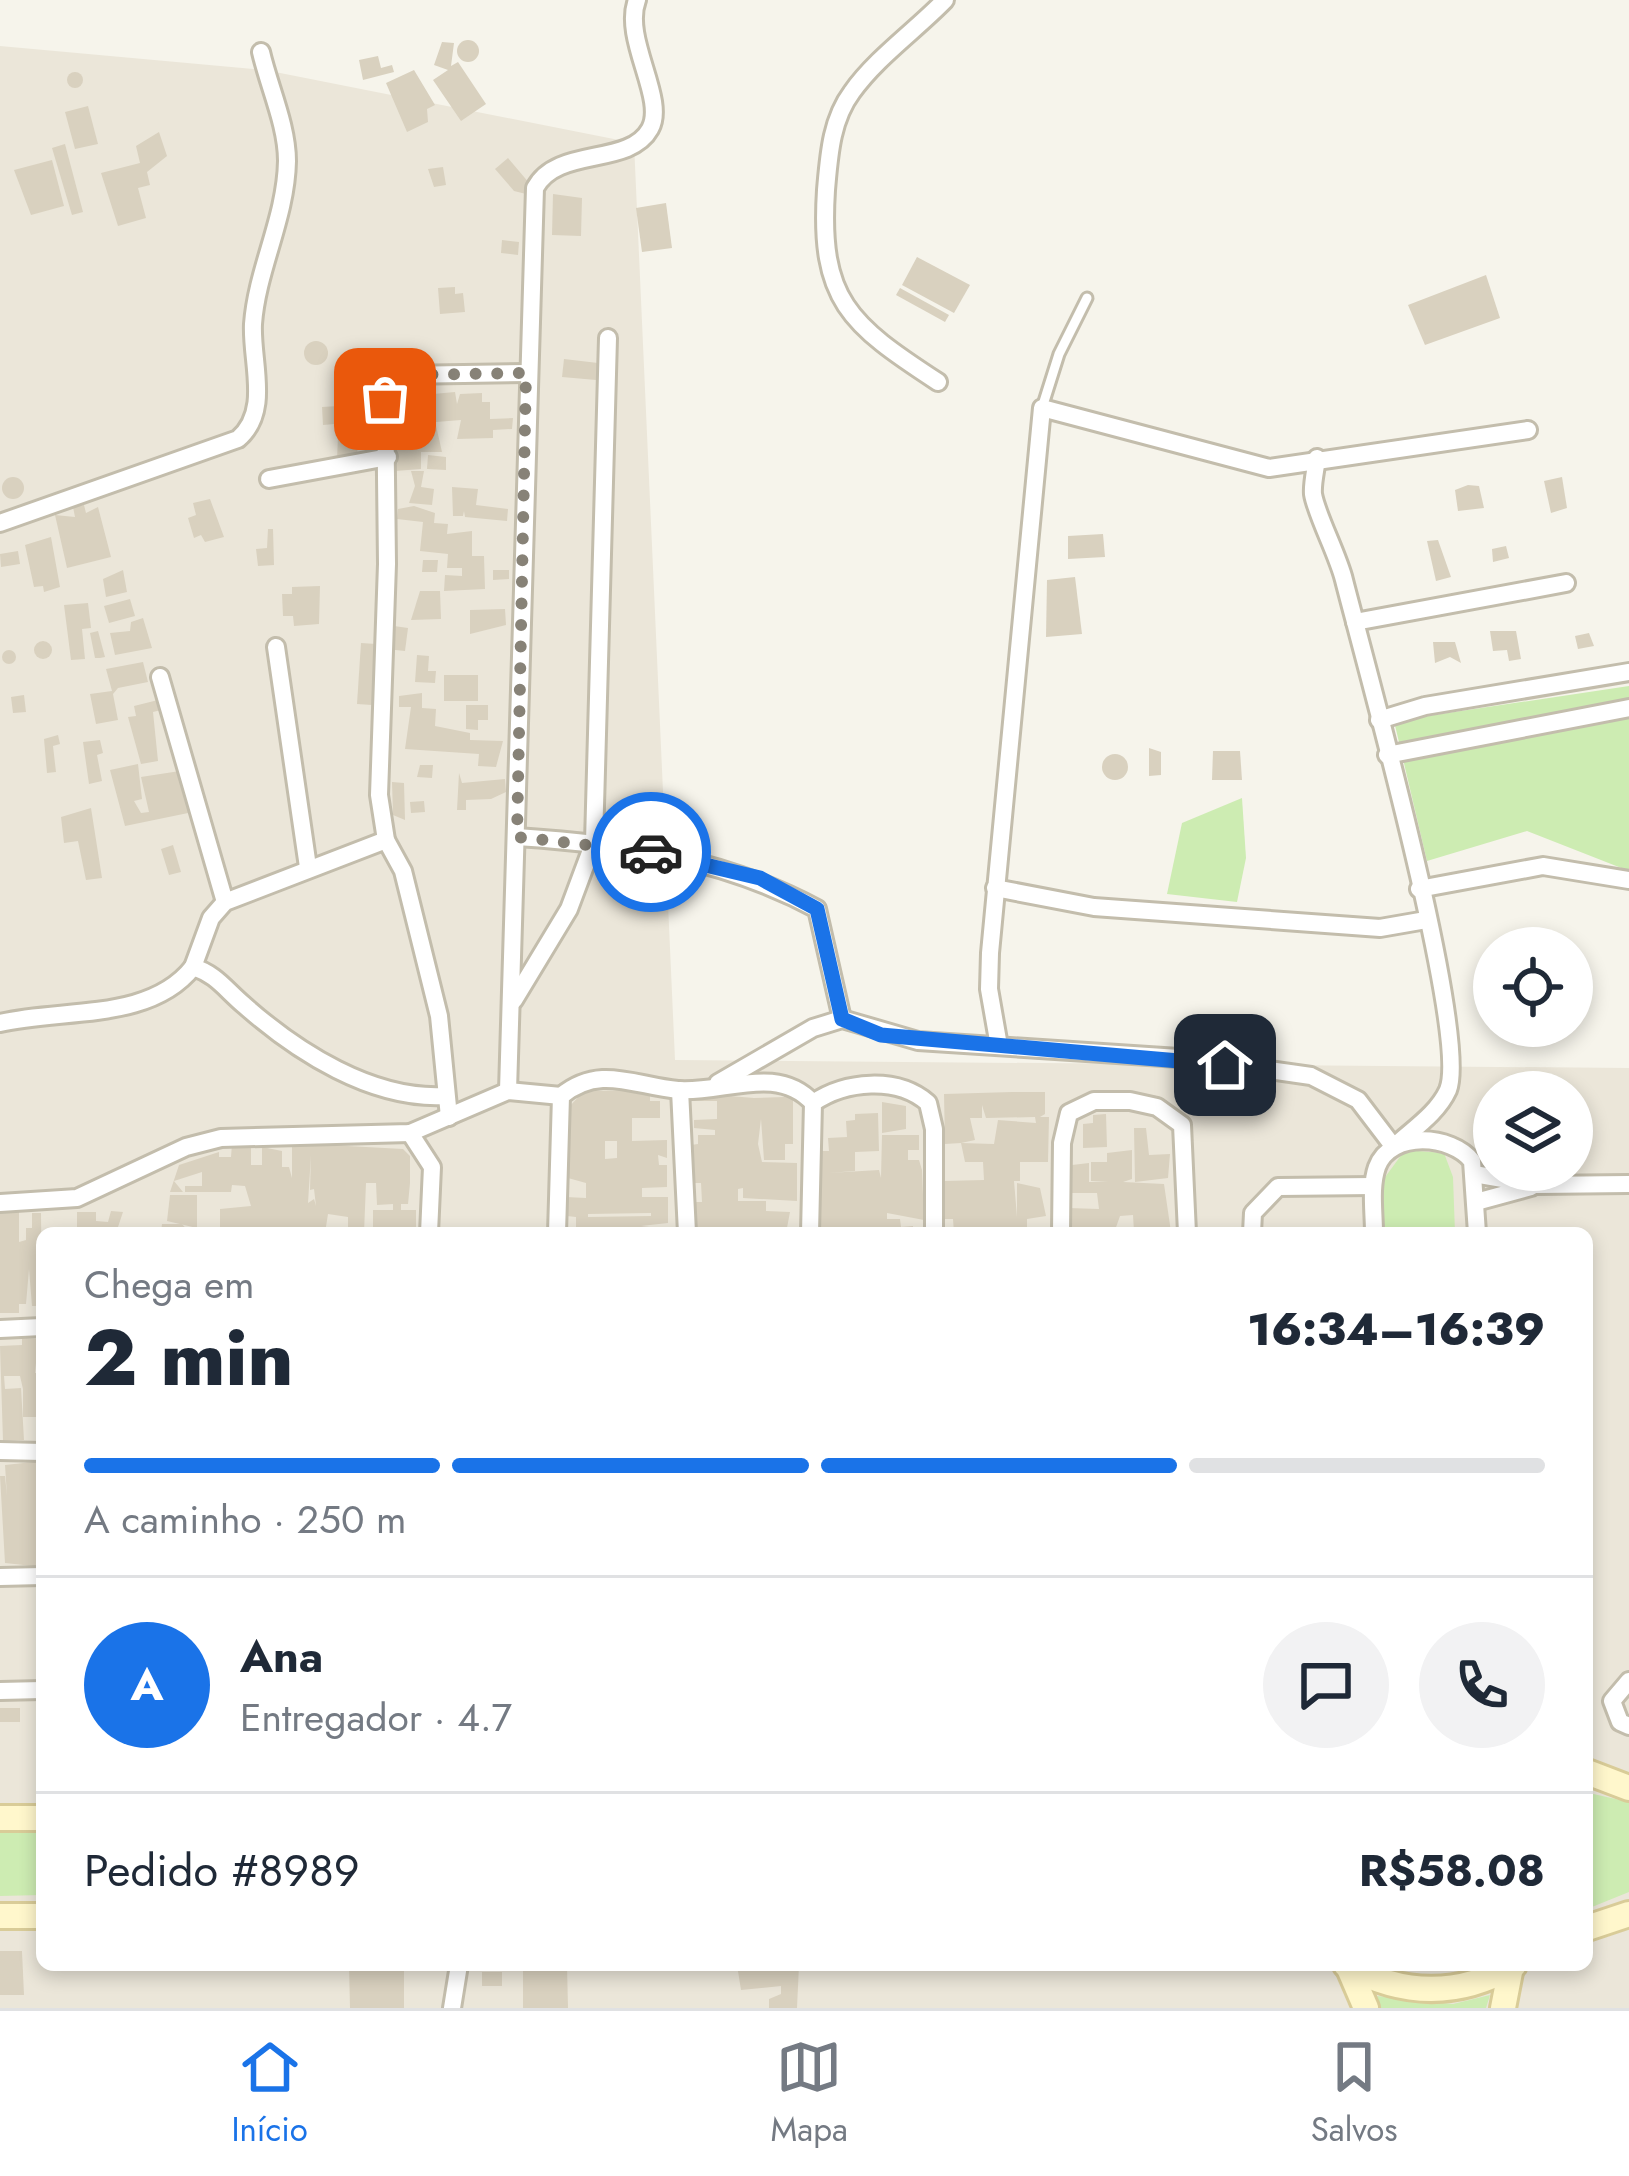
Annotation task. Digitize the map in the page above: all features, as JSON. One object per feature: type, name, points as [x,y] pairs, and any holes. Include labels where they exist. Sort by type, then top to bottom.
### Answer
[{"type":"main road","points":[[1593,1774],[1629,1788]]},
{"type":"main road","points":[[0,1817],[36,1818]]},
{"type":"main road","points":[[1593,1926],[1629,1914]]},
{"type":"main road","points":[[0,1916],[36,1916]]},
{"type":"main road","points":[[1349,1971],[1366,2008]]},
{"type":"main road","points":[[1358,1971],[1389,1986],[1433,1992],[1474,1985],[1502,1971]]},
{"type":"main road","points":[[1502,2008],[1511,1971]]},
{"type":"street","points":[[508,1091],[526,373],[538,182],[556,167],[643,139],[653,123],[632,24],[637,0]]},
{"type":"street","points":[[938,382],[882,346],[847,309],[827,274],[823,248],[830,145],[845,104],[945,0]]},
{"type":"street","points":[[0,524],[238,439],[250,427],[256,408],[254,317],[274,246],[287,157],[261,52]]},
{"type":"street","points":[[511,1006],[569,909],[594,842],[608,338]]},
{"type":"street","points":[[449,1117],[439,1016],[403,871],[386,840],[379,795],[388,457],[385,390],[389,379],[526,373]]},
{"type":"street","points":[[999,1046],[988,989],[1042,408],[1269,468],[1528,430]]},
{"type":"street","points":[[269,479],[388,457]]},
{"type":"street","points":[[1317,458],[1313,496],[1337,553],[1355,622],[1426,920],[1453,1059],[1449,1087],[1437,1108],[1376,1167],[1374,1227]]},
{"type":"street","points":[[1355,622],[1566,583]]},
{"type":"street","points":[[276,647],[308,867]]},
{"type":"street","points":[[1379,720],[1425,706],[1629,672]]},
{"type":"street","points":[[160,677],[225,902]]},
{"type":"street","points":[[1388,755],[1629,708]]},
{"type":"street","points":[[517,837],[594,842],[691,859],[760,878],[817,909],[842,1019]]},
{"type":"street","points":[[0,1023],[120,1006],[167,992],[193,967],[211,918],[225,902],[386,840]]},
{"type":"street","points":[[1419,889],[1544,866],[1629,880]]},
{"type":"street","points":[[995,888],[1094,907],[1340,926],[1380,928],[1426,920]]},
{"type":"street","points":[[193,967],[218,978],[286,1037],[349,1073],[401,1096],[445,1096]]},
{"type":"street","points":[[718,1083],[813,1028],[842,1019],[881,1035],[1194,1059],[1311,1076],[1358,1100],[1396,1144]]},
{"type":"street","points":[[0,1204],[76,1198],[186,1147],[221,1138],[410,1133],[508,1091],[561,1096],[575,1084],[610,1078],[680,1090],[718,1083],[793,1087],[812,1103]]},
{"type":"street","points":[[812,1103],[842,1088],[873,1085],[908,1089],[925,1098],[934,1129],[934,1227]]},
{"type":"street","points":[[680,1090],[687,1227]]},
{"type":"street","points":[[557,1227],[561,1096]]},
{"type":"street","points":[[1061,1227],[1064,1124],[1078,1106],[1094,1101],[1157,1107],[1182,1125],[1187,1227]]},
{"type":"street","points":[[810,1227],[812,1103]]},
{"type":"street","points":[[410,1133],[432,1166],[429,1227]]},
{"type":"street","points":[[1396,1144],[1448,1142],[1463,1150],[1473,1172]]},
{"type":"street","points":[[1593,1184],[1629,1184]]},
{"type":"street","points":[[1252,1227],[1253,1213],[1278,1187],[1373,1186]]},
{"type":"street","points":[[1475,1191],[1477,1227]]},
{"type":"street","points":[[1476,1202],[1516,1191]]},
{"type":"street","points":[[0,1329],[36,1327]]},
{"type":"street","points":[[0,1451],[36,1452]]},
{"type":"street","points":[[0,1577],[36,1576]]},
{"type":"street","points":[[1629,1681],[1612,1701],[1620,1721],[1629,1726]]},
{"type":"street","points":[[0,1690],[36,1690]]},
{"type":"street","points":[[452,2008],[458,1971]]},
{"type":"lane","points":[[1042,408],[1059,354],[1088,298]]},
{"type":"shaded area","points":[[0,46],[265,70],[634,143],[675,1060],[1629,1068],[1629,2008],[0,2008]]},
{"type":"green space","points":[[1629,686],[1629,871],[1527,831],[1427,861],[1394,721]]},
{"type":"green space","points":[[1242,798],[1246,858],[1237,902],[1167,894],[1182,823]]},
{"type":"green space","points":[[1405,1150],[1444,1153],[1453,1177],[1455,1227],[1383,1227],[1383,1180]]},
{"type":"green space","points":[[1593,1794],[1629,1802],[1629,1892],[1593,1907]]},
{"type":"green space","points":[[0,1822],[36,1822],[36,1895],[0,1896]]},
{"type":"green space","points":[[1490,1995],[1486,2008],[1381,2008],[1377,1996],[1453,2004]]},
{"type":"building","points":[[468,40],[479,51],[468,62],[457,51]]},
{"type":"building","points":[[442,42],[454,43],[451,66],[458,62],[486,104],[461,121],[433,80],[448,70],[434,65]]},
{"type":"building","points":[[378,56],[381,68],[392,65],[394,72],[363,80],[359,60]]},
{"type":"building","points":[[414,70],[435,105],[427,109],[428,122],[407,132],[386,83]]},
{"type":"building","points":[[75,72],[83,80],[75,88],[67,80]]},
{"type":"building","points":[[88,106],[98,144],[75,149],[65,112]]},
{"type":"building","points":[[159,132],[167,156],[147,172],[150,185],[138,188],[146,218],[118,226],[101,173],[140,163],[136,146]]},
{"type":"building","points":[[65,144],[83,212],[72,215],[52,148]]},
{"type":"building","points":[[508,158],[530,184],[526,194],[514,191],[495,169]]},
{"type":"building","points":[[52,160],[64,206],[31,215],[14,170]]},
{"type":"building","points":[[443,167],[446,185],[434,187],[428,169]]},
{"type":"building","points":[[553,194],[582,198],[581,236],[552,235]]},
{"type":"building","points":[[666,203],[672,248],[642,252],[636,208]]},
{"type":"building","points":[[502,240],[519,242],[518,255],[501,253]]},
{"type":"building","points":[[917,257],[970,285],[954,313],[902,285]]},
{"type":"building","points":[[1486,275],[1500,318],[1425,345],[1408,305]]},
{"type":"building","points":[[455,287],[455,294],[463,293],[465,312],[440,314],[438,288]]},
{"type":"building","points":[[900,288],[949,315],[945,322],[896,295]]},
{"type":"building","points":[[316,341],[328,353],[316,365],[304,353]]},
{"type":"building","points":[[564,359],[598,363],[596,380],[562,377]]},
{"type":"building","points":[[366,372],[374,380],[366,388],[358,380]]},
{"type":"building","points":[[432,381],[433,394],[455,392],[457,404],[460,394],[482,393],[482,402],[490,402],[490,419],[513,418],[512,429],[493,430],[493,438],[457,439],[461,420],[436,422],[432,408],[442,452],[421,452],[421,469],[395,471],[399,457],[393,458],[388,437],[411,436],[410,430],[424,430],[424,423],[391,425],[392,392],[399,407],[411,407],[413,382]]},
{"type":"building","points":[[355,405],[358,422],[323,425],[322,407]]},
{"type":"building","points":[[338,436],[358,436],[357,461],[337,460]]},
{"type":"building","points":[[428,455],[446,457],[446,470],[427,469]]},
{"type":"building","points":[[411,471],[424,471],[421,487],[434,489],[432,505],[409,503],[415,486]]},
{"type":"building","points":[[13,477],[24,488],[13,499],[2,488]]},
{"type":"building","points":[[1562,477],[1567,508],[1551,513],[1544,481]]},
{"type":"building","points":[[1479,486],[1484,508],[1458,511],[1455,490]]},
{"type":"building","points":[[452,487],[478,489],[476,505],[508,509],[507,521],[465,517],[464,511],[463,516],[453,516]]},
{"type":"building","points":[[210,499],[224,537],[205,542],[201,535],[194,538],[188,518],[196,515],[193,503]]},
{"type":"building","points":[[84,505],[86,513],[98,507],[111,557],[67,568],[55,515],[75,517],[73,507]]},
{"type":"building","points":[[414,506],[435,513],[434,523],[448,524],[447,534],[472,531],[472,556],[484,556],[485,589],[444,591],[445,575],[462,576],[462,568],[447,568],[448,554],[420,551],[423,522],[397,519],[398,509]]},
{"type":"building","points":[[268,529],[273,529],[274,565],[258,566],[256,549],[267,548]]},
{"type":"building","points":[[1103,534],[1105,557],[1068,559],[1068,536]]},
{"type":"building","points":[[51,537],[60,587],[44,592],[43,586],[34,587],[25,545]]},
{"type":"building","points":[[1438,540],[1451,577],[1436,581],[1427,541]]},
{"type":"building","points":[[1506,546],[1509,558],[1493,562],[1492,549]]},
{"type":"building","points":[[18,551],[20,564],[1,567],[0,554]]},
{"type":"building","points":[[423,560],[438,560],[437,572],[422,572]]},
{"type":"building","points":[[123,570],[127,592],[106,597],[103,579]]},
{"type":"building","points":[[493,570],[509,570],[509,579],[493,580]]},
{"type":"building","points":[[1075,577],[1082,634],[1046,637],[1047,580]]},
{"type":"building","points":[[320,586],[319,624],[294,626],[293,616],[283,616],[282,594],[292,594],[292,587]]},
{"type":"building","points":[[420,591],[440,591],[441,619],[411,620]]},
{"type":"building","points":[[130,599],[135,616],[109,623],[104,606]]},
{"type":"building","points":[[88,603],[91,628],[82,629],[85,659],[71,660],[64,605]]},
{"type":"building","points":[[505,609],[506,625],[470,634],[470,610]]},
{"type":"building","points":[[143,618],[152,648],[115,655],[110,633],[130,631],[131,622]]},
{"type":"building","points":[[394,626],[408,628],[405,651],[386,649]]},
{"type":"building","points":[[98,631],[105,657],[95,658],[90,633]]},
{"type":"building","points":[[1490,631],[1516,631],[1521,659],[1509,661],[1507,650],[1493,651]]},
{"type":"building","points":[[1589,633],[1594,646],[1578,649],[1575,636]]},
{"type":"building","points":[[43,641],[52,650],[43,659],[34,650]]},
{"type":"building","points":[[1433,642],[1455,642],[1461,663],[1450,657],[1435,663]]},
{"type":"building","points":[[361,643],[376,644],[372,705],[357,704]]},
{"type":"building","points":[[9,650],[16,657],[9,664],[2,657]]},
{"type":"building","points":[[417,655],[429,656],[428,671],[436,671],[435,683],[415,682]]},
{"type":"building","points":[[143,662],[148,682],[118,688],[113,694],[118,720],[96,724],[90,694],[112,691],[106,669]]},
{"type":"building","points":[[444,675],[478,675],[478,701],[444,701]]},
{"type":"building","points":[[422,693],[422,708],[436,709],[435,726],[470,733],[470,740],[503,741],[496,767],[478,766],[479,754],[405,749],[411,707],[399,707],[399,696]]},
{"type":"building","points":[[24,695],[26,712],[13,713],[11,697]]},
{"type":"building","points":[[158,700],[161,710],[153,712],[158,761],[141,764],[128,717],[136,716],[134,706]]},
{"type":"building","points":[[466,705],[488,705],[488,720],[478,720],[478,730],[466,729]]},
{"type":"building","points":[[58,735],[60,744],[53,746],[56,772],[47,773],[44,739]]},
{"type":"building","points":[[100,740],[103,753],[97,755],[102,781],[89,784],[83,742]]},
{"type":"building","points":[[1149,748],[1161,752],[1161,775],[1149,776]]},
{"type":"building","points":[[1213,751],[1240,751],[1242,780],[1212,780]]},
{"type":"building","points":[[1115,754],[1128,767],[1115,780],[1102,767]]},
{"type":"building","points":[[138,764],[142,799],[134,801],[141,813],[149,812],[141,777],[180,771],[193,812],[125,826],[110,770]]},
{"type":"building","points":[[420,765],[433,765],[432,778],[417,777]]},
{"type":"building","points":[[459,773],[462,783],[505,779],[506,792],[491,799],[466,800],[466,810],[457,810]]},
{"type":"building","points":[[392,782],[404,783],[405,820],[393,815]]},
{"type":"building","points":[[424,801],[425,812],[411,813],[410,802]]},
{"type":"building","points":[[91,808],[102,878],[86,880],[78,841],[64,843],[61,817]]},
{"type":"building","points":[[173,845],[181,872],[169,875],[161,849]]},
{"type":"building","points":[[650,1090],[650,1101],[660,1101],[660,1118],[632,1118],[632,1141],[667,1140],[667,1158],[658,1155],[659,1165],[667,1165],[667,1187],[642,1188],[642,1197],[668,1197],[668,1223],[576,1227],[576,1217],[567,1216],[566,1197],[586,1198],[586,1183],[568,1178],[568,1108],[584,1091]],"holes":[[[605,1141],[617,1141],[617,1158],[605,1159]],[[651,1213],[588,1217],[588,1214]]]},
{"type":"building","points":[[793,1091],[793,1144],[785,1144],[785,1160],[764,1160],[761,1119],[758,1144],[762,1162],[797,1163],[797,1201],[743,1198],[743,1188],[738,1189],[738,1201],[766,1201],[766,1211],[790,1212],[787,1227],[694,1227],[693,1202],[702,1202],[701,1183],[693,1183],[691,1145],[698,1144],[698,1135],[715,1135],[715,1130],[694,1128],[694,1120],[717,1119],[717,1101],[694,1101],[693,1093],[754,1098],[784,1097],[784,1092]]},
{"type":"building","points":[[1045,1092],[1045,1114],[1040,1117],[1049,1117],[1048,1162],[1020,1162],[1020,1181],[1014,1181],[1017,1217],[1017,1183],[1040,1188],[1046,1216],[1027,1219],[1027,1227],[954,1227],[953,1219],[944,1219],[944,1181],[984,1180],[983,1162],[965,1162],[961,1143],[945,1144],[944,1094]],"holes":[[[982,1105],[986,1118],[1035,1117],[1036,1123],[998,1120],[994,1144],[961,1143],[975,1140],[970,1118],[982,1118]]]},
{"type":"building","points":[[882,1102],[906,1106],[906,1129],[882,1133]]},
{"type":"building","points":[[878,1113],[879,1151],[855,1152],[855,1171],[828,1173],[879,1170],[881,1178],[882,1135],[919,1135],[919,1150],[908,1150],[908,1160],[919,1160],[922,1170],[924,1220],[887,1213],[887,1219],[900,1219],[901,1227],[816,1227],[820,1151],[829,1151],[828,1138],[847,1137],[846,1121],[855,1120],[855,1114]]},
{"type":"building","points":[[1106,1114],[1107,1147],[1083,1148],[1083,1124],[1093,1123],[1093,1115]]},
{"type":"building","points":[[1134,1128],[1146,1128],[1149,1155],[1170,1154],[1168,1178],[1135,1182]]},
{"type":"building","points":[[292,1143],[403,1149],[410,1156],[410,1183],[408,1204],[401,1204],[401,1210],[416,1210],[416,1227],[373,1227],[373,1210],[393,1210],[393,1204],[377,1205],[376,1183],[366,1183],[364,1227],[348,1227],[348,1217],[328,1214],[326,1227],[220,1227],[220,1209],[251,1206],[245,1186],[232,1185],[231,1192],[185,1192],[185,1186],[202,1186],[202,1172],[174,1181],[183,1192],[170,1192],[179,1165],[219,1152],[219,1157],[231,1157],[232,1144],[251,1144],[251,1165],[262,1165],[262,1147],[282,1151],[282,1167],[289,1167],[292,1178]],"holes":[[[311,1155],[310,1190],[314,1189],[316,1206],[314,1199],[308,1203]]]},
{"type":"building","points":[[1132,1150],[1132,1179],[1123,1182],[1164,1184],[1170,1227],[1134,1227],[1133,1215],[1120,1216],[1116,1227],[1068,1227],[1068,1208],[1099,1209],[1097,1193],[1071,1193],[1072,1165],[1089,1163],[1089,1182],[1108,1182],[1091,1181],[1091,1162],[1107,1162],[1107,1153]]},
{"type":"building","points":[[170,1195],[197,1195],[197,1227],[167,1221]]},
{"type":"building","points":[[19,1209],[19,1242],[26,1240],[26,1228],[32,1228],[32,1213],[41,1213],[41,1227],[36,1227],[36,1306],[32,1306],[29,1269],[26,1304],[19,1304],[19,1313],[0,1313],[0,1210]]},
{"type":"building","points":[[111,1211],[123,1212],[118,1227],[77,1227],[77,1212],[96,1212],[96,1221],[108,1222]]},
{"type":"building","points":[[22,1338],[36,1339],[36,1417],[23,1417],[23,1389],[20,1376],[4,1376],[5,1389],[21,1388],[24,1440],[3,1441],[0,1346],[22,1345]]},
{"type":"building","points":[[36,1462],[36,1566],[5,1563],[0,1476],[5,1476],[7,1496],[5,1465]]},
{"type":"building","points":[[0,1708],[20,1708],[20,1722],[0,1722]]},
{"type":"building","points":[[0,1951],[22,1951],[24,1995],[0,1995]]},
{"type":"building","points":[[349,1971],[404,1971],[404,2008],[350,2008]]},
{"type":"building","points":[[523,1971],[567,1971],[568,2008],[523,2008]]},
{"type":"building","points":[[738,1971],[799,1971],[797,2008],[769,2008],[769,1999],[781,1994],[781,1986],[741,1990]]},
{"type":"building","points":[[482,1972],[502,1972],[502,1986],[482,1986]]},
{"type":"way so far","points":[[385,399],[385,384],[401,375],[526,373],[517,837],[651,852]]},
{"type":"route","points":[[651,852],[760,878],[817,909],[842,1019],[881,1035],[1225,1065]]}]
